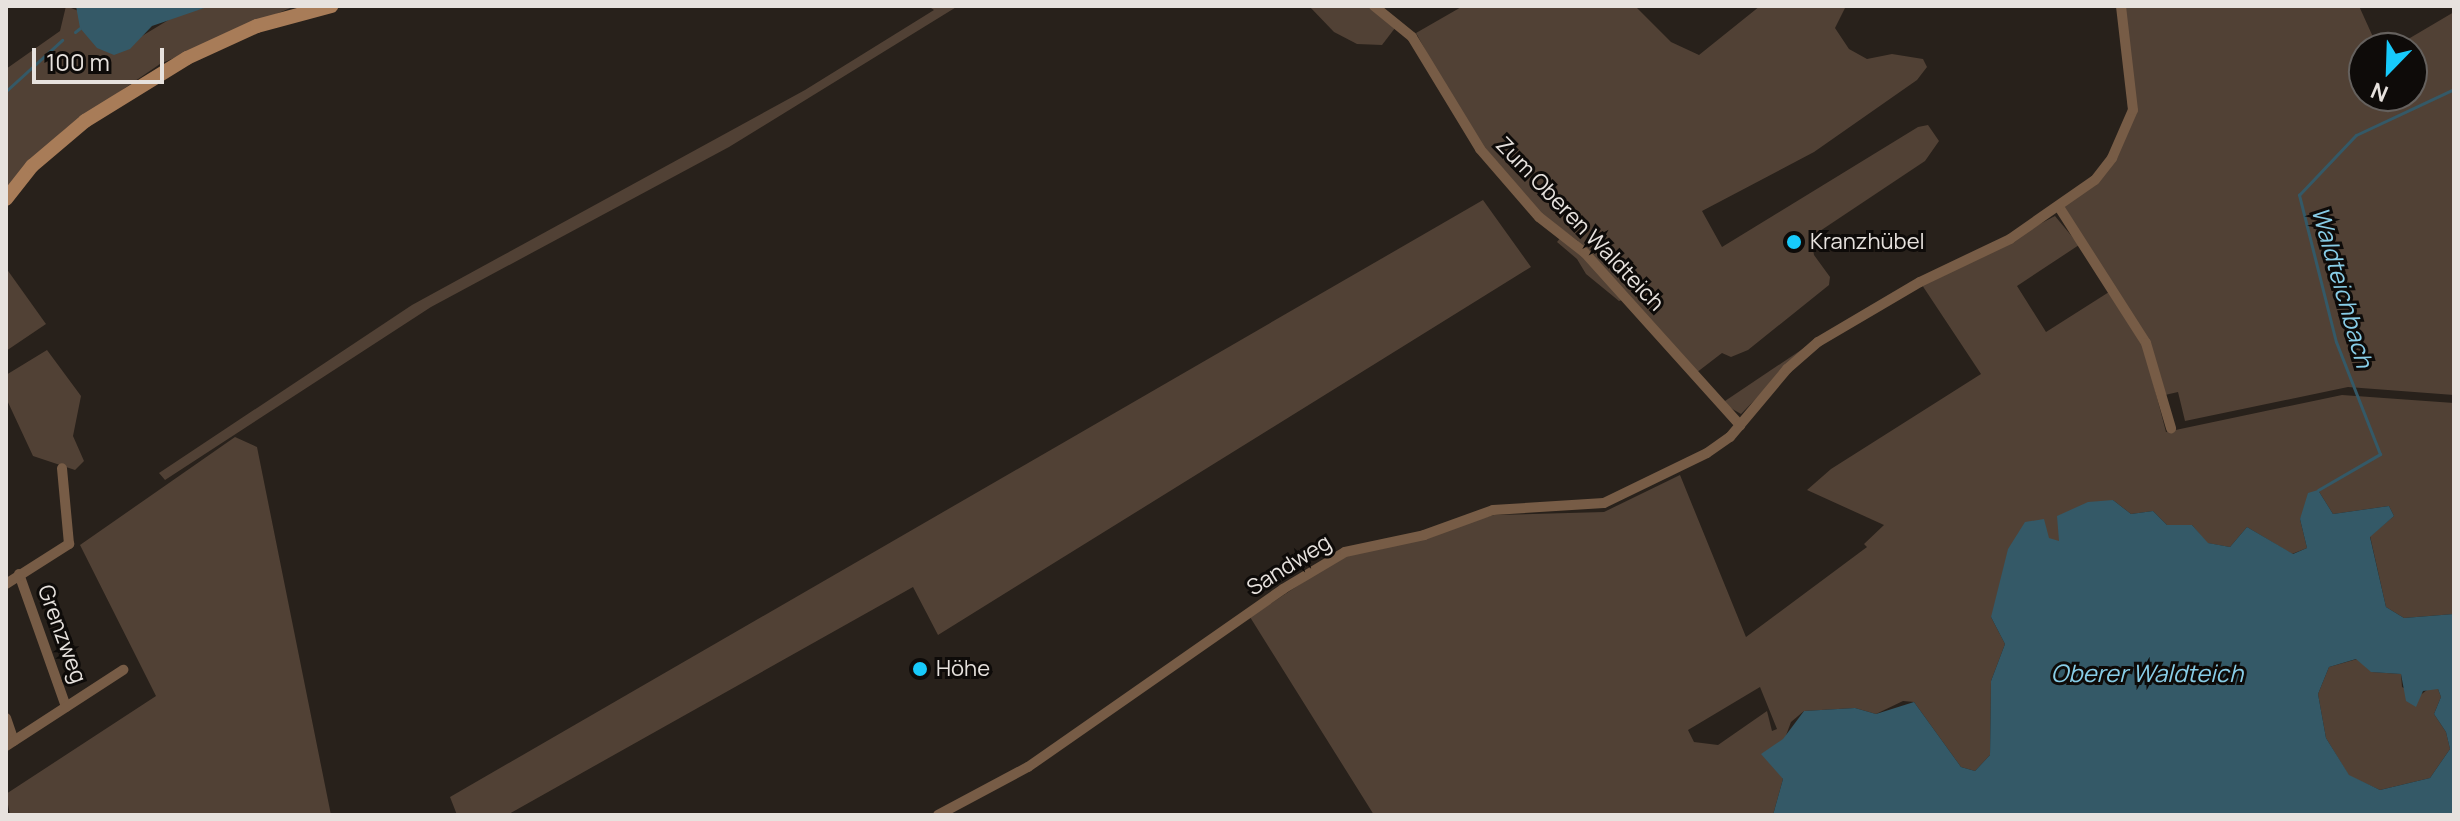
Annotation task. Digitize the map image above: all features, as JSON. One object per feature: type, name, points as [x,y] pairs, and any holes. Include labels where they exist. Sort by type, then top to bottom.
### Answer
[{"type":"main road","points":[[6,199],[32,166],[85,121],[187,58],[257,26],[331,6]]},
{"type":"street","name":"Zum Oberen Waldteich","points":[[1374,6],[1412,37],[1480,149],[1539,217],[1585,253],[1740,425]]},
{"type":"street","name":"Sandweg","points":[[938,815],[1028,767],[1336,556],[1424,535],[1493,510],[1604,503],[1691,464],[1740,425],[1787,369],[1818,342],[2059,207],[2095,180],[2129,124],[2133,91],[2121,6]]},
{"type":"street","points":[[2059,207],[2146,343],[2171,428]]},
{"type":"street","points":[[6,584],[69,544],[62,468]]},
{"type":"street","name":"Grenzweg","points":[[19,574],[66,707]]},
{"type":"street","name":"Grenzweg","points":[[6,718],[10,744],[123,670]]},
{"type":"shaded area","points":[[66,6],[142,36],[175,16],[210,6],[295,6],[160,64],[65,129],[6,188],[6,69],[60,31]]},
{"type":"shaded area","points":[[928,6],[958,6],[729,147],[431,307],[165,480],[159,473],[412,305],[805,90],[934,10]]},
{"type":"shaded area","points":[[1309,6],[1372,6],[1395,28],[1382,45],[1357,44],[1334,32]]},
{"type":"shaded area","points":[[1463,6],[1635,6],[1671,42],[1699,55],[1760,6],[1846,6],[1835,28],[1849,49],[1867,59],[1892,54],[1923,59],[1927,67],[1917,80],[1814,152],[1702,211],[1722,247],[1918,127],[1928,125],[1939,141],[1925,161],[1811,237],[1814,255],[1830,277],[1829,285],[1748,350],[1731,357],[1722,353],[1696,373],[1628,298],[1619,301],[1586,274],[1577,259],[1557,242],[1561,237],[1578,241],[1540,213],[1467,126],[1416,33]]},
{"type":"shaded area","points":[[2121,6],[2359,6],[2371,32],[2348,32],[2348,112],[2428,112],[2428,32],[2420,32],[2454,12],[2454,395],[2348,387],[2185,421],[2178,392],[2165,395],[2149,340],[2062,206],[2095,180],[2129,123]]},
{"type":"shaded area","points":[[1483,200],[1531,267],[938,635],[913,587],[507,815],[457,815],[450,797]]},
{"type":"shaded area","points":[[2055,216],[2079,245],[2017,286],[2046,332],[2109,292],[2144,348],[2166,432],[2342,395],[2454,403],[2454,614],[2404,618],[2386,607],[2370,536],[2394,516],[2389,506],[2333,514],[2318,490],[2300,519],[2307,548],[2292,554],[2247,527],[2230,547],[2207,543],[2192,525],[2167,525],[2153,511],[2131,514],[2113,500],[1991,617],[2005,644],[1991,681],[1990,755],[1975,771],[1961,767],[1914,702],[1903,701],[1876,714],[1855,708],[1804,711],[1791,722],[1775,765],[1783,779],[1773,815],[1374,815],[1250,617],[1337,560],[1357,553],[1494,515],[1604,512],[1680,475],[1746,637],[1867,547],[1864,544],[1884,525],[1807,490],[1831,469],[1981,374],[1922,285]],"holes":[[[1760,687],[1777,729],[1772,731],[1767,711],[1718,745],[1694,742],[1688,730]]]},
{"type":"shaded area","points":[[6,268],[46,324],[6,351]]},
{"type":"shaded area","points":[[1807,346],[1741,414],[1722,403]]},
{"type":"shaded area","points":[[47,350],[81,396],[73,436],[84,461],[75,470],[33,456],[6,398],[6,375]]},
{"type":"shaded area","points":[[235,437],[257,447],[331,815],[10,815],[6,794],[156,696],[80,545]]},
{"type":"shaded area","points":[[2357,659],[2372,672],[2401,674],[2402,687],[2419,696],[2431,687],[2438,689],[2441,697],[2434,714],[2446,732],[2450,749],[2430,778],[2380,790],[2349,776],[2326,738],[2318,694],[2329,667]]},
{"type":"water","points":[[76,6],[210,6],[152,26],[130,49],[114,55],[97,48],[80,28]]},
{"type":"water","name":"Oberer Waldteich","points":[[2318,490],[2333,514],[2389,506],[2394,516],[2370,537],[2386,607],[2404,618],[2454,614],[2454,815],[1773,815],[1783,779],[1761,754],[1783,739],[1804,711],[1855,708],[1876,714],[1914,702],[1961,767],[1975,771],[1990,755],[1991,681],[2005,644],[1991,617],[2008,549],[2025,522],[2044,519],[2049,538],[2059,541],[2057,516],[2088,502],[2113,500],[2131,514],[2153,511],[2167,525],[2192,525],[2208,543],[2230,547],[2247,527],[2293,554],[2307,548],[2300,519],[2308,493]],"holes":[[[2356,659],[2371,672],[2401,674],[2406,701],[2416,707],[2423,691],[2438,689],[2441,697],[2434,714],[2446,732],[2450,749],[2430,778],[2380,790],[2349,775],[2326,738],[2318,694],[2329,667]]]},
{"type":"waterway","points":[[75,32],[80,28]]},
{"type":"waterway","points":[[6,91],[62,40]]},
{"type":"waterway","name":"Waldteichbach","points":[[2318,490],[2380,454],[2336,342],[2299,195],[2356,135],[2454,89]]},
{"type":"place","name":"Kranzhübel","points":[[1794,242]]},
{"type":"place","name":"Höhe","points":[[920,669]]}]
